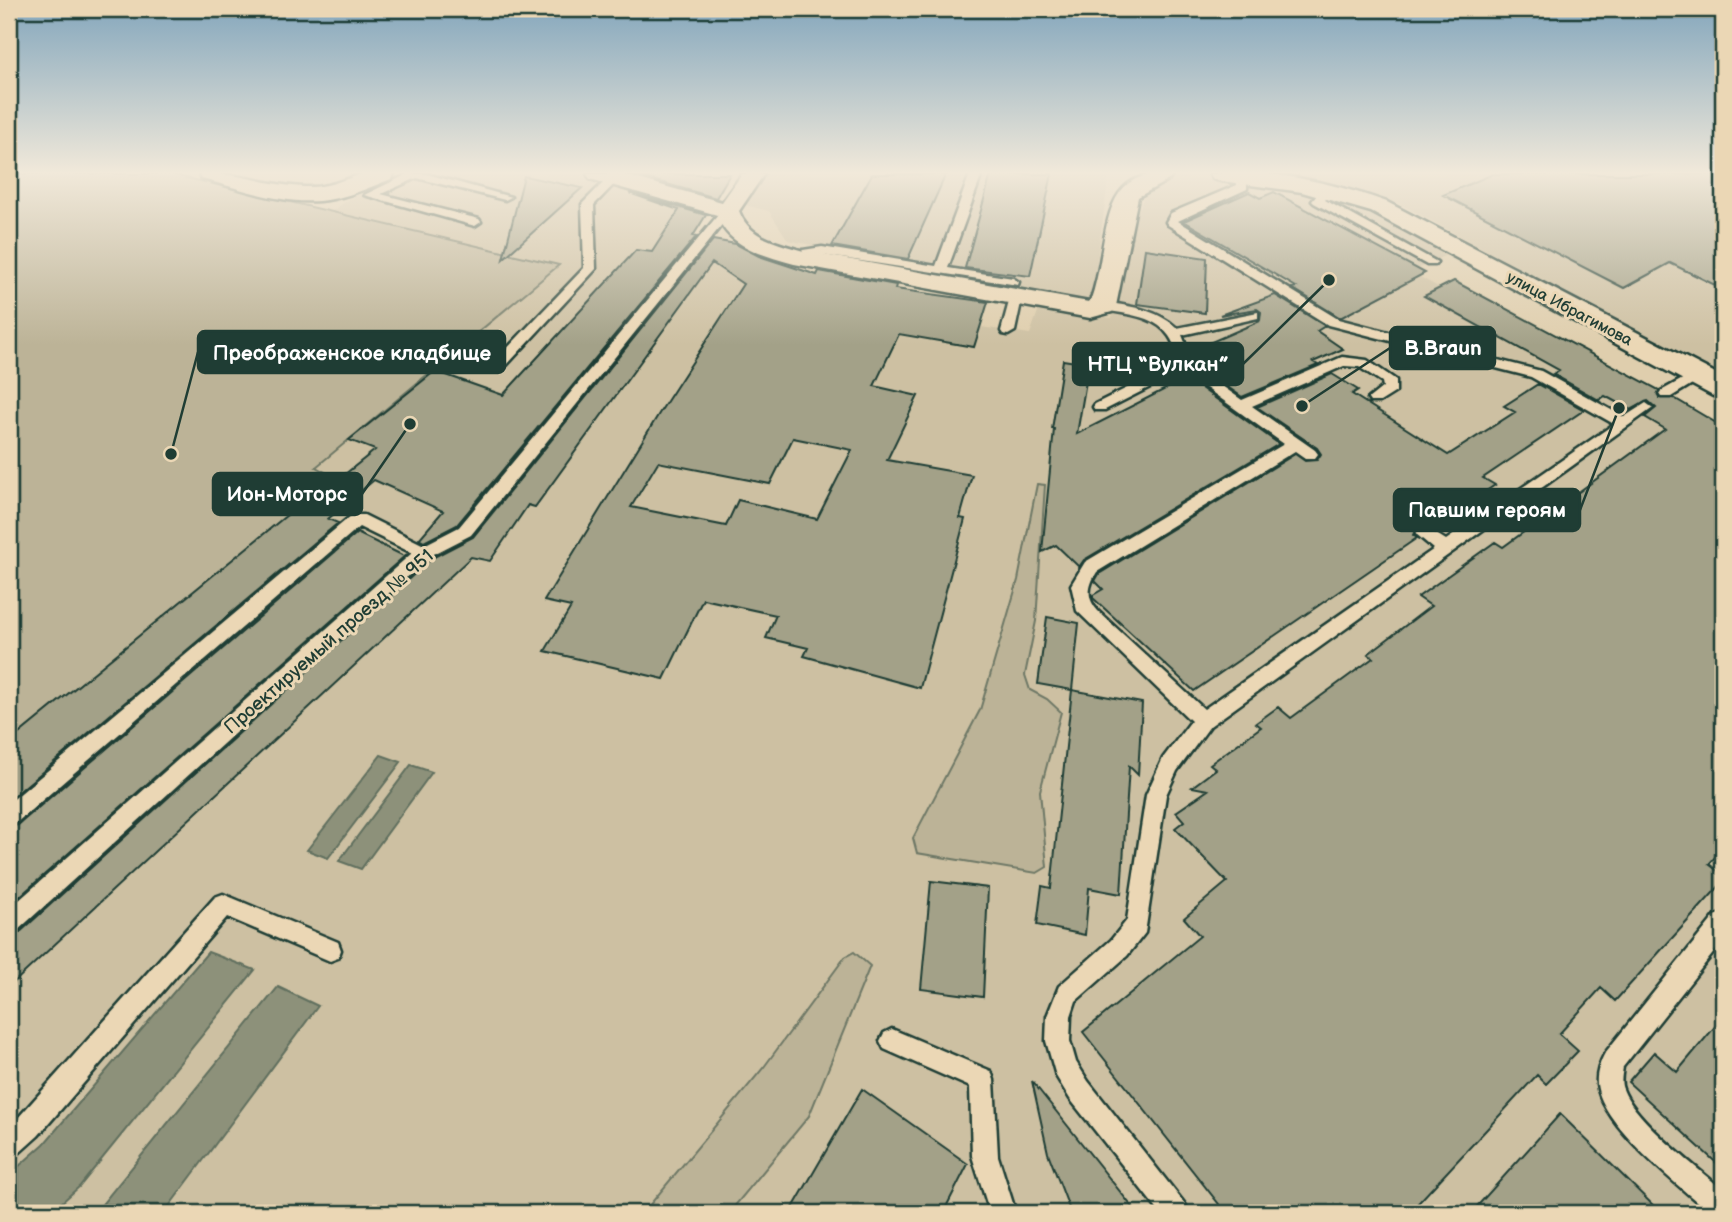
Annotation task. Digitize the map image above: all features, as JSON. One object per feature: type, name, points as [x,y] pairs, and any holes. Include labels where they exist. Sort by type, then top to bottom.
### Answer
[{"type":"street","points":[[736,231],[742,241],[803,259],[1015,290],[1090,310],[1103,306],[1119,231]]},
{"type":"street","name":"улица Ибрагимова","points":[[1425,231],[1723,389]]},
{"type":"lane","points":[[500,363],[590,269],[589,231]]},
{"type":"lane","name":"Проектируемый проезд № 951","points":[[9,923],[424,552],[465,531],[711,231]]},
{"type":"lane","points":[[942,270],[956,231]]},
{"type":"lane","points":[[1187,231],[1332,321],[1536,374],[1624,424]]},
{"type":"lane","points":[[1374,231],[1431,262]]},
{"type":"lane","points":[[803,259],[807,253],[822,251],[942,270],[1015,290],[1008,331]]},
{"type":"lane","points":[[1103,306],[1156,319],[1174,333],[1190,370],[1310,454]]},
{"type":"lane","points":[[1174,333],[1253,315]]},
{"type":"lane","points":[[1240,406],[1342,361],[1362,363],[1389,380],[1391,389],[1375,399]]},
{"type":"lane","points":[[1100,407],[1160,377],[1190,370]]},
{"type":"lane","points":[[1666,394],[1697,375]]},
{"type":"lane","points":[[1176,1213],[1079,1090],[1065,1066],[1058,1041],[1059,1016],[1067,994],[1119,948],[1137,925],[1161,777],[1203,720],[1646,408]]},
{"type":"lane","points":[[1203,720],[1092,616],[1083,606],[1080,585],[1091,567],[1295,444]]},
{"type":"lane","points":[[9,816],[358,519],[424,552]]},
{"type":"lane","points":[[1424,534],[1446,549]]},
{"type":"lane","points":[[9,1145],[29,1127],[223,905],[330,950]]},
{"type":"lane","points":[[1723,924],[1614,1061],[1609,1073],[1610,1089],[1618,1106],[1723,1207]]},
{"type":"lane","points":[[892,1041],[982,1080],[985,1156],[1003,1213]]},
{"type":"shaded area","points":[[9,231],[414,231],[559,265],[316,467],[334,477],[9,742]]},
{"type":"shaded area","points":[[413,231],[685,231],[688,243],[694,235],[739,245],[803,269],[801,274],[988,303],[981,327],[1030,334],[1041,303],[826,257],[830,249],[788,240],[782,231],[1101,231],[1090,314],[1112,318],[1132,231],[1404,231],[1448,254],[1411,272],[1440,288],[1454,281],[1723,427],[1723,1213],[9,1213],[9,742],[333,477],[316,467],[559,265]]},
{"type":"shaded area","points":[[1450,231],[1723,231],[1723,377]]},
{"type":"shaded area","points":[[1037,484],[1045,485],[1036,621],[1025,675],[1030,690],[1047,699],[1061,712],[1040,791],[1047,867],[1037,873],[917,853],[913,838],[980,710],[1018,580]]},
{"type":"shaded area","points":[[381,755],[401,762],[328,858],[307,850]]},
{"type":"shaded area","points":[[411,765],[432,772],[361,869],[339,861]]},
{"type":"shaded area","points":[[208,952],[255,970],[80,1186],[50,1213],[9,1213],[9,1175],[44,1144]]},
{"type":"shaded area","points":[[854,952],[870,966],[809,1116],[729,1213],[643,1213],[764,1067],[845,957]]},
{"type":"shaded area","points":[[278,987],[318,1006],[164,1213],[95,1213]]},
{"type":"building","points":[[510,231],[534,231],[503,259]]},
{"type":"building","points":[[665,231],[696,231],[693,236],[696,237],[457,525],[424,542],[419,539],[443,511],[374,480],[328,519],[338,523],[9,800],[9,742],[309,497],[314,499],[375,450],[349,440],[435,371],[503,395],[636,250],[652,252]]},
{"type":"building","points":[[840,231],[921,231],[908,259],[832,246]]},
{"type":"building","points":[[975,231],[1040,231],[1030,276],[965,268]]},
{"type":"building","points":[[1201,231],[1347,231],[1425,273],[1342,317],[1292,288],[1296,287]]},
{"type":"building","points":[[1513,231],[1723,231],[1723,289],[1670,263],[1624,288]]},
{"type":"building","points":[[713,240],[736,244],[759,256],[817,275],[819,271],[896,285],[895,289],[988,302],[974,347],[899,334],[874,386],[918,396],[887,460],[972,475],[960,518],[965,519],[920,688],[804,656],[808,648],[766,638],[776,615],[703,599],[664,679],[545,651],[571,607],[544,601],[660,412],[743,284],[712,263],[535,507],[528,505],[490,561],[471,557],[9,987],[9,936],[19,933],[432,558],[473,537]],"holes":[[[793,438],[852,450],[817,519],[738,500],[726,526],[631,507],[658,462],[770,484]]]},
{"type":"building","points":[[1145,249],[1207,258],[1205,313],[1137,304]]},
{"type":"building","points":[[1454,281],[1659,390],[1659,398],[1674,398],[1723,427],[1723,848],[1709,864],[1723,875],[1723,882],[1615,1001],[1601,988],[1559,1034],[1578,1051],[1546,1084],[1537,1075],[1409,1213],[1226,1213],[1083,1032],[1200,936],[1184,918],[1227,882],[1175,828],[1184,821],[1176,812],[1208,790],[1192,787],[1216,769],[1210,764],[1261,727],[1256,723],[1278,707],[1291,718],[1373,658],[1368,654],[1431,606],[1418,597],[1495,542],[1503,547],[1665,429],[1645,417],[1656,408],[1648,401],[1631,410],[1605,396],[1599,400],[1553,374],[1559,370],[1424,296]]},
{"type":"building","points":[[1275,295],[1325,326],[1317,331],[1343,349],[1313,362],[1318,365],[1242,397],[1202,369],[1208,366],[1200,360],[1220,351],[1209,343],[1260,321],[1257,321],[1260,320],[1261,312],[1257,309],[1220,315]]},
{"type":"building","points":[[1063,360],[1089,364],[1077,434],[1187,378],[1279,444],[1084,560],[1079,567],[1056,545],[1042,552],[1052,429]]},
{"type":"building","points":[[1332,374],[1358,390],[1352,394],[1448,455],[1515,412],[1504,406],[1538,384],[1584,410],[1483,478],[1495,485],[1432,528],[1416,529],[1413,535],[1417,538],[1194,691],[1093,598],[1093,595],[1103,589],[1095,581],[1099,574],[1295,454],[1305,461],[1317,460],[1321,454],[1317,448],[1257,407]]},
{"type":"building","points":[[357,533],[404,556],[407,554],[9,906],[9,827],[18,825]]},
{"type":"building","points":[[1047,617],[1079,623],[1072,690],[1038,684]]},
{"type":"building","points":[[1072,690],[1142,703],[1138,775],[1129,766],[1121,894],[1089,888],[1085,935],[1037,925],[1042,886],[1051,888]]},
{"type":"building","points":[[931,881],[988,888],[983,997],[921,989]]},
{"type":"building","points":[[1723,1017],[1723,1169],[1628,1082],[1654,1052],[1677,1072]]},
{"type":"building","points":[[1032,1081],[1137,1213],[1071,1213],[1048,1153]]},
{"type":"building","points":[[862,1089],[968,1164],[943,1213],[790,1213]]},
{"type":"building","points":[[1560,1114],[1661,1213],[1471,1213]]},
{"type":"place","name":"НТЦ “Вулкан”","points":[[1329,280]]},
{"type":"place","name":"B.Braun","points":[[1302,406]]},
{"type":"place","name":"Павшим героям","points":[[1619,408]]},
{"type":"place","name":"Ион-Моторс","points":[[410,424]]},
{"type":"place","name":"Преображенское кладбище","points":[[171,454]]}]
